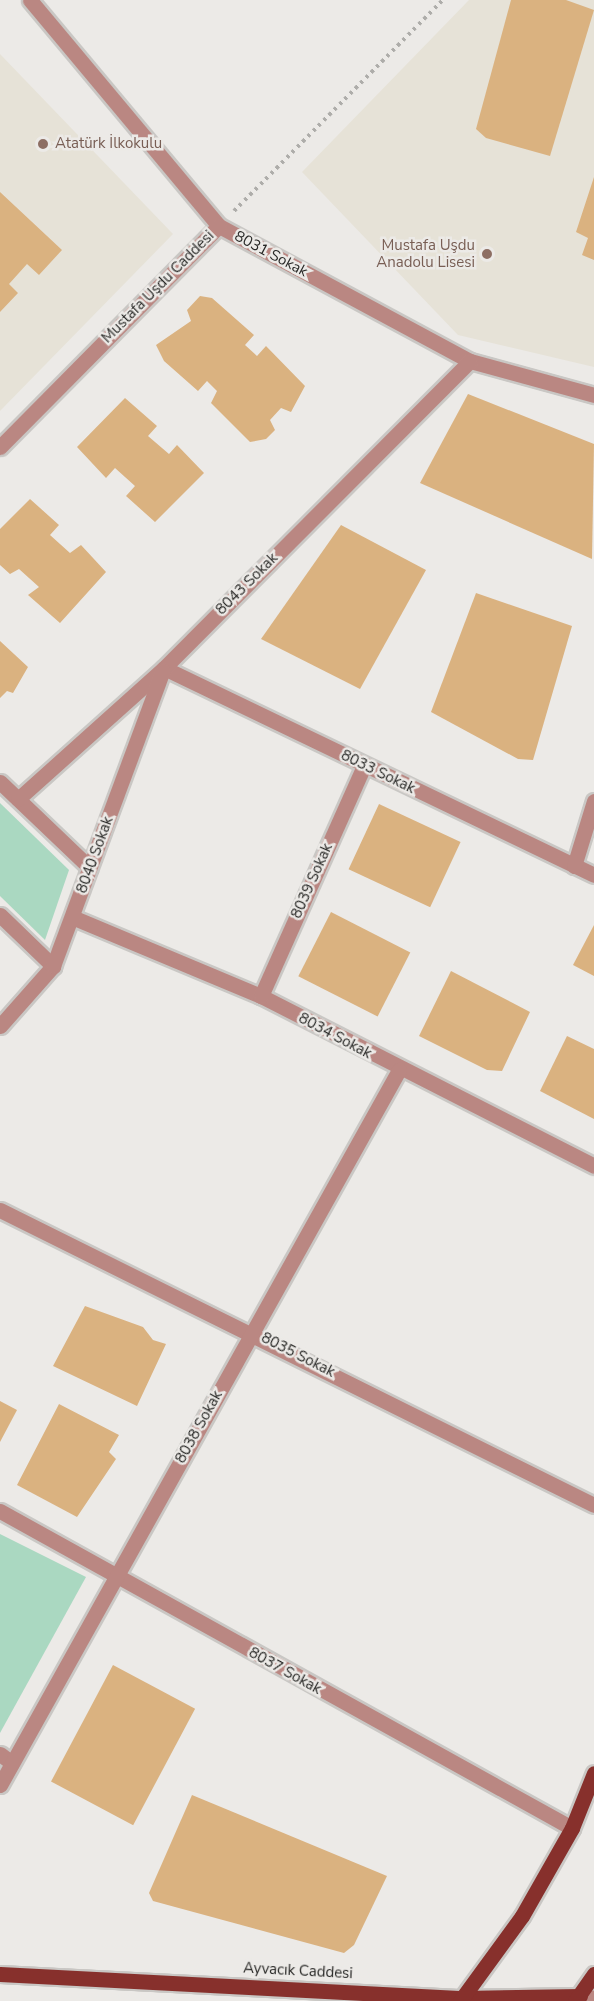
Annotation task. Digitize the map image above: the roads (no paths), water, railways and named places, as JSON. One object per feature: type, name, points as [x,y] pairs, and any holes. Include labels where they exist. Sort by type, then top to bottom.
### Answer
[{"type":"main road","points":[[462,2000],[522,1916],[572,1828],[594,1773]]},
{"type":"main road","name":"Ayvacık Caddesi","points":[[0,1974],[462,2000],[583,1998]]},
{"type":"main road","points":[[583,1998],[594,1974]]},
{"type":"street","name":"8031 Sokak","points":[[30,0],[219,226],[470,361],[594,395]]},
{"type":"street","name":"Mustafa Uşdu Caddesi","points":[[0,447],[219,226]]},
{"type":"street","name":"8043 Sokak","points":[[18,800],[164,668],[470,361]]},
{"type":"street","name":"8033 Sokak","points":[[164,668],[594,875]]},
{"type":"street","name":"8040 Sokak","points":[[0,1026],[53,966],[164,668]]},
{"type":"street","name":"8039 Sokak","points":[[261,996],[364,765]]},
{"type":"street","points":[[0,782],[90,868]]},
{"type":"street","points":[[574,866],[594,801]]},
{"type":"street","points":[[0,915],[53,966]]},
{"type":"street","name":"8034 Sokak","points":[[72,917],[261,996],[399,1070],[594,1166]]},
{"type":"street","name":"8038 Sokak","points":[[0,1785],[6,1759],[115,1577],[399,1070]]},
{"type":"street","name":"8035 Sokak","points":[[0,1210],[252,1331],[594,1505]]},
{"type":"street","name":"8037 Sokak","points":[[0,1511],[115,1577],[572,1828]]},
{"type":"place","name":"Atatürk İlkokulu","points":[[43,144]]},
{"type":"place","name":"Mustafa Uşdu Anadolu Lisesi","points":[[487,254]]}]
